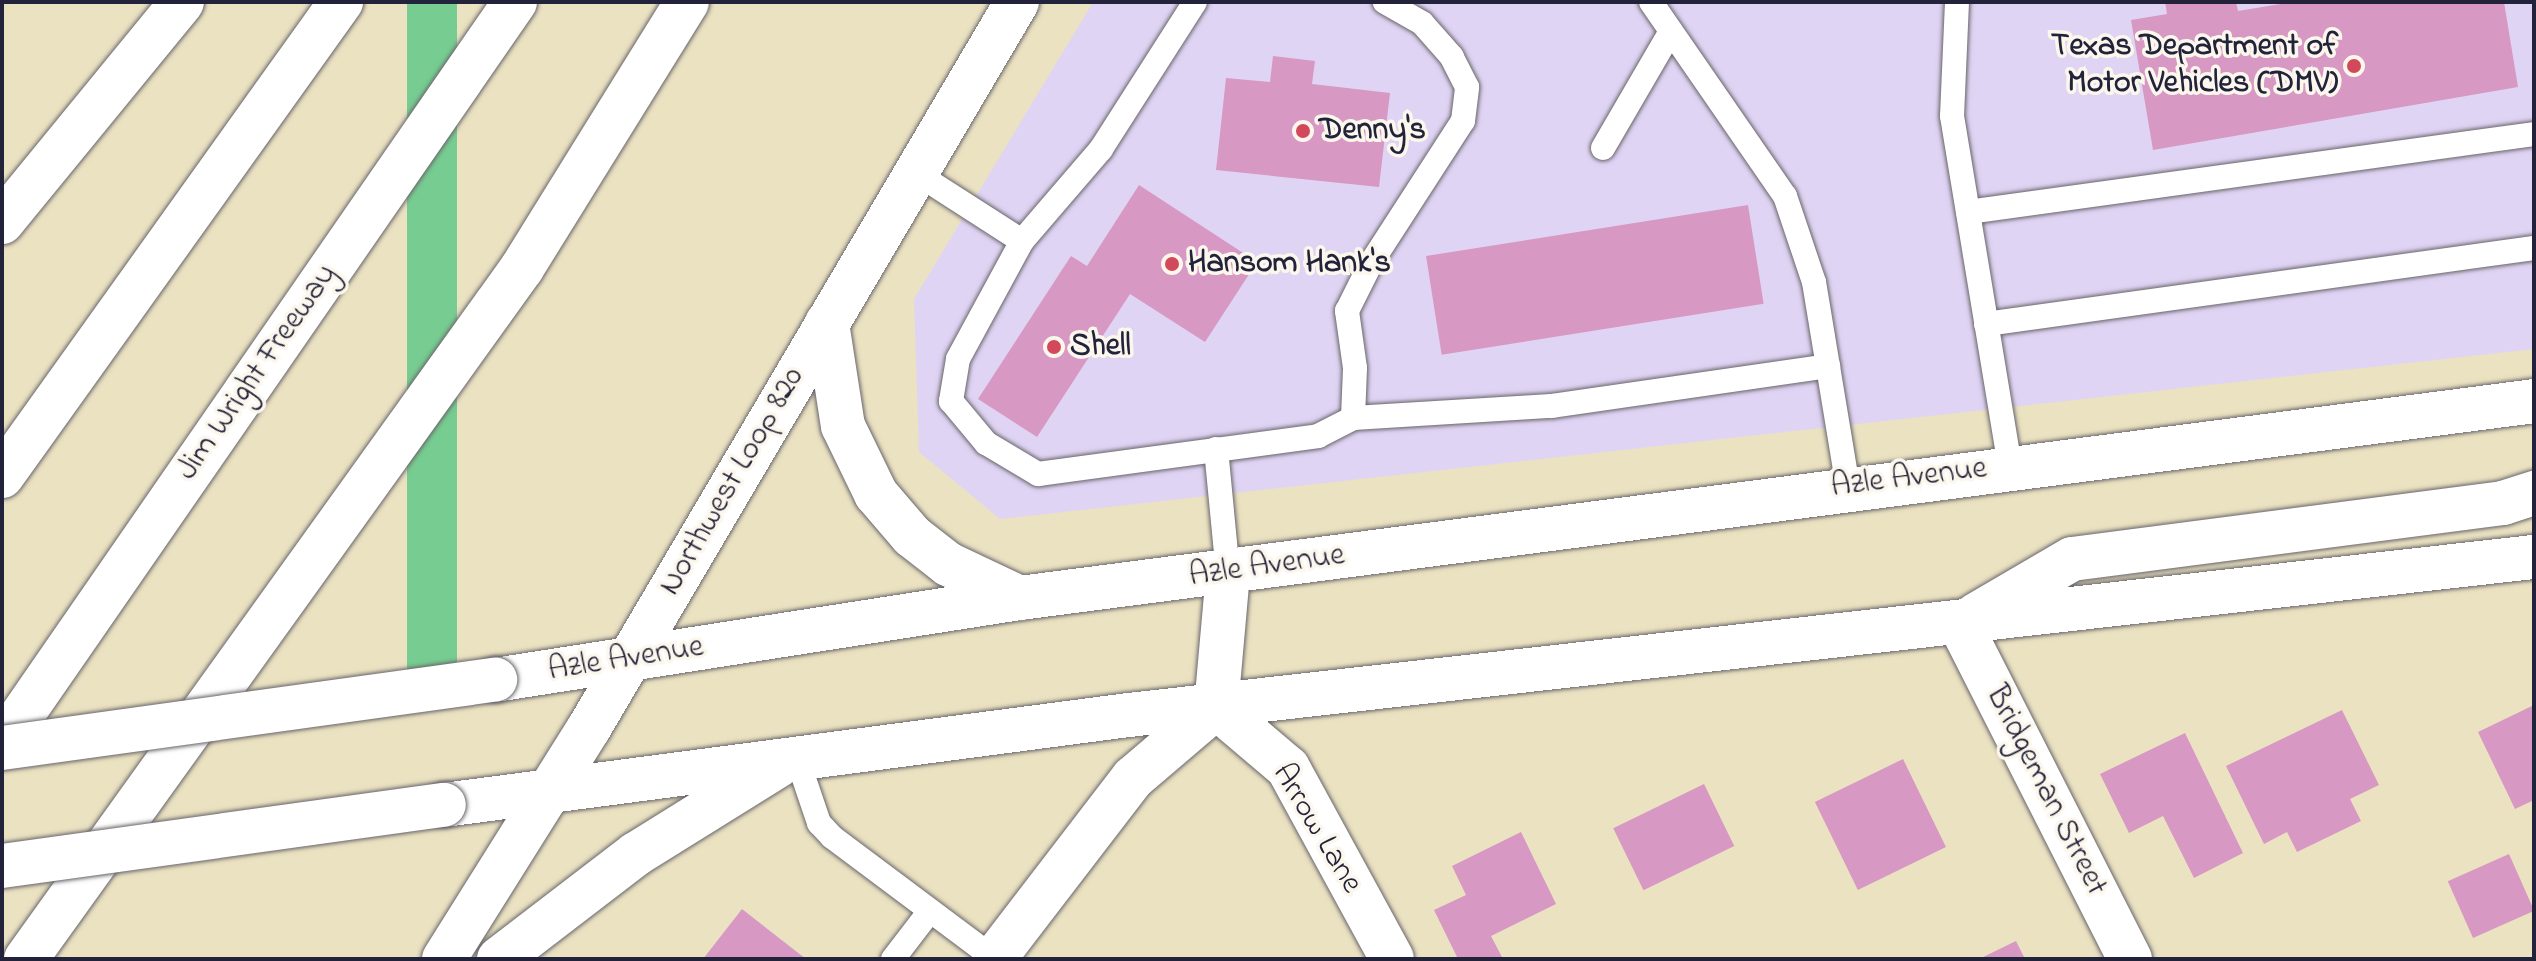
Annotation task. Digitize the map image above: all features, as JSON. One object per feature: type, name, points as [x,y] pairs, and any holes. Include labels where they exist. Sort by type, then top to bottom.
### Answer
[{"type":"main road","points":[[2,222],[182,2]]},
{"type":"main road","points":[[2,476],[341,2]]},
{"type":"main road","name":"Jim Wright Freeway","points":[[2,746],[515,2]]},
{"type":"main road","points":[[26,959],[522,268],[687,2]]},
{"type":"main road","name":"Northwest Loop 820","points":[[444,959],[629,659],[1017,2]]},
{"type":"main road","points":[[827,323],[843,426],[876,494],[912,536],[948,564],[1020,598]]},
{"type":"main road","name":"Azle Avenue","points":[[2,746],[495,680],[1020,598],[1228,573],[1848,487],[2534,401]]},
{"type":"main road","points":[[1960,624],[2072,559],[2503,503],[2534,493]]},
{"type":"main road","points":[[2,866],[796,755],[2534,557]]},
{"type":"main road","points":[[994,959],[1133,778],[1216,707],[1228,573]]},
{"type":"main road","name":"Bridgeman Street","points":[[1960,624],[2130,959]]},
{"type":"main road","name":"Arrow Lane","points":[[1216,707],[1288,768],[1392,959]]},
{"type":"main road","points":[[499,959],[648,846],[796,755]]},
{"type":"lane","points":[[1195,2],[1101,149],[1022,241],[958,359],[951,401],[986,443],[1038,474],[1318,436],[1353,418],[1552,406],[1828,366]]},
{"type":"lane","points":[[1353,418],[1355,368],[1347,311],[1371,263],[1463,121],[1467,87],[1452,57],[1422,23],[1385,2]]},
{"type":"lane","points":[[1651,2],[1785,196],[1814,282],[1848,487]]},
{"type":"lane","points":[[1957,2],[1952,116],[2010,466]]},
{"type":"lane","points":[[1603,148],[1671,31]]},
{"type":"lane","points":[[1968,212],[2534,134]]},
{"type":"lane","points":[[916,173],[1022,241]]},
{"type":"lane","points":[[1986,324],[2534,248]]},
{"type":"lane","points":[[1216,449],[1228,573]]},
{"type":"lane","points":[[796,755],[819,823],[929,912],[994,959]]},
{"type":"lane","points":[[893,959],[929,912]]},
{"type":"shaded area","points":[[1093,2],[2534,2],[2534,349],[1000,519],[919,452],[914,299]]},
{"type":"green space","points":[[407,2],[457,2],[457,704],[407,704]]},
{"type":"building","points":[[2165,2],[2236,2],[2238,11],[2292,2],[2504,2],[2518,87],[2153,150],[2131,20],[2167,14]]},
{"type":"building","name":"Denny's","points":[[1273,56],[1315,61],[1312,84],[1390,93],[1379,187],[1216,170],[1226,78],[1270,82]]},
{"type":"building","points":[[1139,185],[1257,262],[1205,342],[1130,294],[1037,437],[978,399],[1071,256],[1087,266]]},
{"type":"building","points":[[1748,205],[1764,304],[1442,355],[1426,256]]},
{"type":"building","points":[[2534,705],[2534,800],[2515,809],[2478,732]]},
{"type":"building","points":[[2342,710],[2379,785],[2350,799],[2361,821],[2297,852],[2287,832],[2264,844],[2226,766]]},
{"type":"building","points":[[2185,733],[2243,853],[2194,878],[2163,816],[2129,833],[2100,774]]},
{"type":"building","points":[[1903,759],[1946,847],[1858,890],[1815,802]]},
{"type":"building","points":[[1704,784],[1734,846],[1643,890],[1613,828]]},
{"type":"building","points":[[1521,832],[1556,904],[1491,936],[1503,959],[1458,959],[1434,910],[1466,895],[1452,866]]},
{"type":"building","points":[[2509,854],[2534,911],[2473,938],[2448,881]]},
{"type":"building","points":[[742,909],[806,959],[703,959]]},
{"type":"building","points":[[2016,941],[2025,959],[1979,959]]},
{"type":"place","name":"Texas Department of Motor Vehicles (DMV)","points":[[2354,66]]},
{"type":"place","name":"Denny's","points":[[1303,131]]},
{"type":"place","name":"Hansom Hank's","points":[[1172,264]]},
{"type":"place","name":"Shell","points":[[1054,347]]}]
